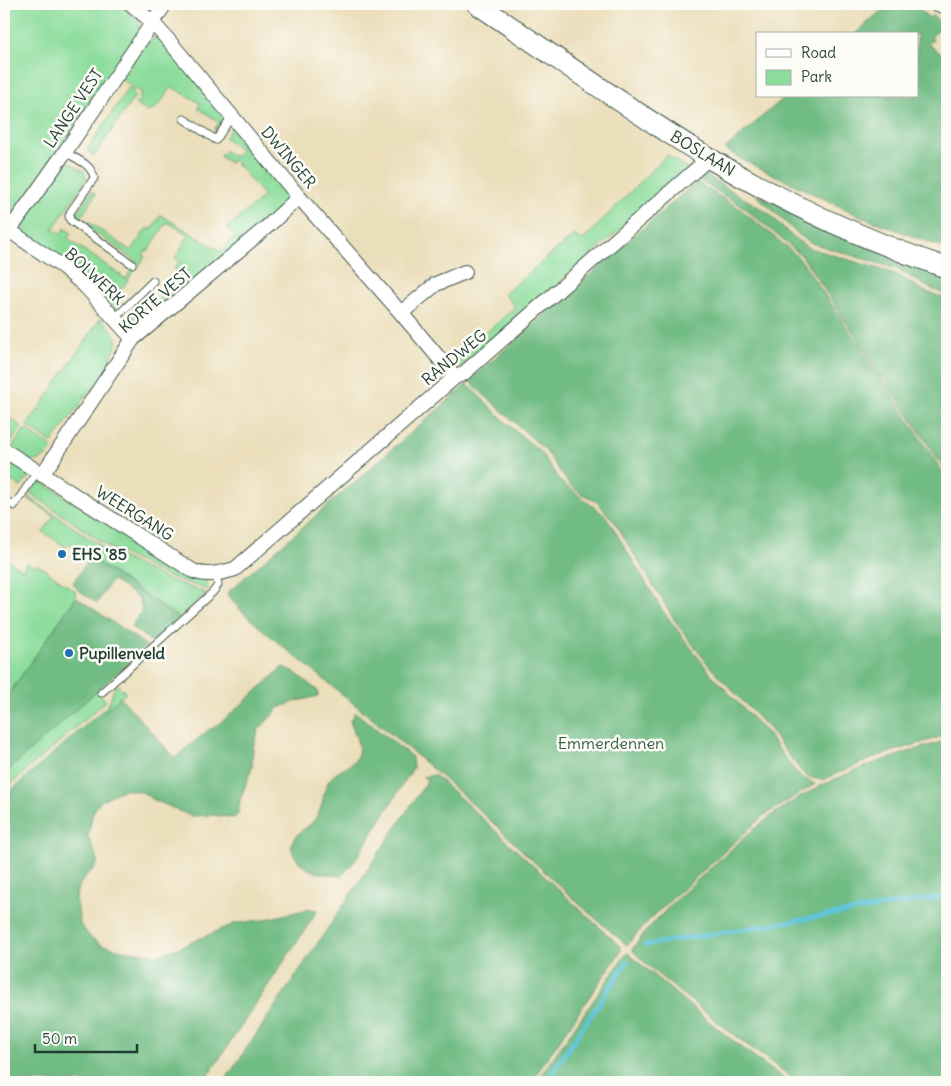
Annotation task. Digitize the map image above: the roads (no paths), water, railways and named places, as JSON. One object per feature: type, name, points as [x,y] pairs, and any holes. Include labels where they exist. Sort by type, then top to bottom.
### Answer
[{"type":"main road","name":"BOSLAAN","points":[[477,4],[654,124],[709,158],[763,188],[848,230],[947,268]]},
{"type":"street","name":"DWINGER","points":[[131,4],[152,22],[455,377]]},
{"type":"street","name":"LANGE VEST","points":[[7,229],[66,152],[165,4]]},
{"type":"street","name":"RANDWEG","points":[[216,573],[227,572],[242,564],[455,377],[463,374],[470,368],[709,158]]},
{"type":"street","name":"KORTE VEST","points":[[39,474],[134,339],[300,197]]},
{"type":"street","name":"BOLWERK","points":[[7,229],[64,267],[86,287],[134,339]]},
{"type":"street","points":[[401,313],[436,284],[465,272]]},
{"type":"street","name":"WEERGANG","points":[[4,450],[193,571],[200,574],[216,573]]},
{"type":"lane","points":[[927,4],[947,11]]},
{"type":"lane","points":[[184,119],[216,140],[232,116]]},
{"type":"lane","points":[[66,152],[90,167],[94,178],[71,211],[70,220],[132,264]]},
{"type":"lane","points":[[115,318],[153,281]]},
{"type":"lane","points":[[4,499],[14,506],[39,474]]},
{"type":"lane","points":[[101,693],[213,592],[218,585],[216,573]]},
{"type":"waterway","points":[[645,945],[947,896]]},
{"type":"waterway","points":[[546,1082],[627,962]]},
{"type":"place","name":"EHS '85","points":[[62,554]]},
{"type":"place","name":"Pupillenveld","points":[[69,653]]},
{"type":"park label","name":"Emmerdennen","points":[[611,743]]}]
